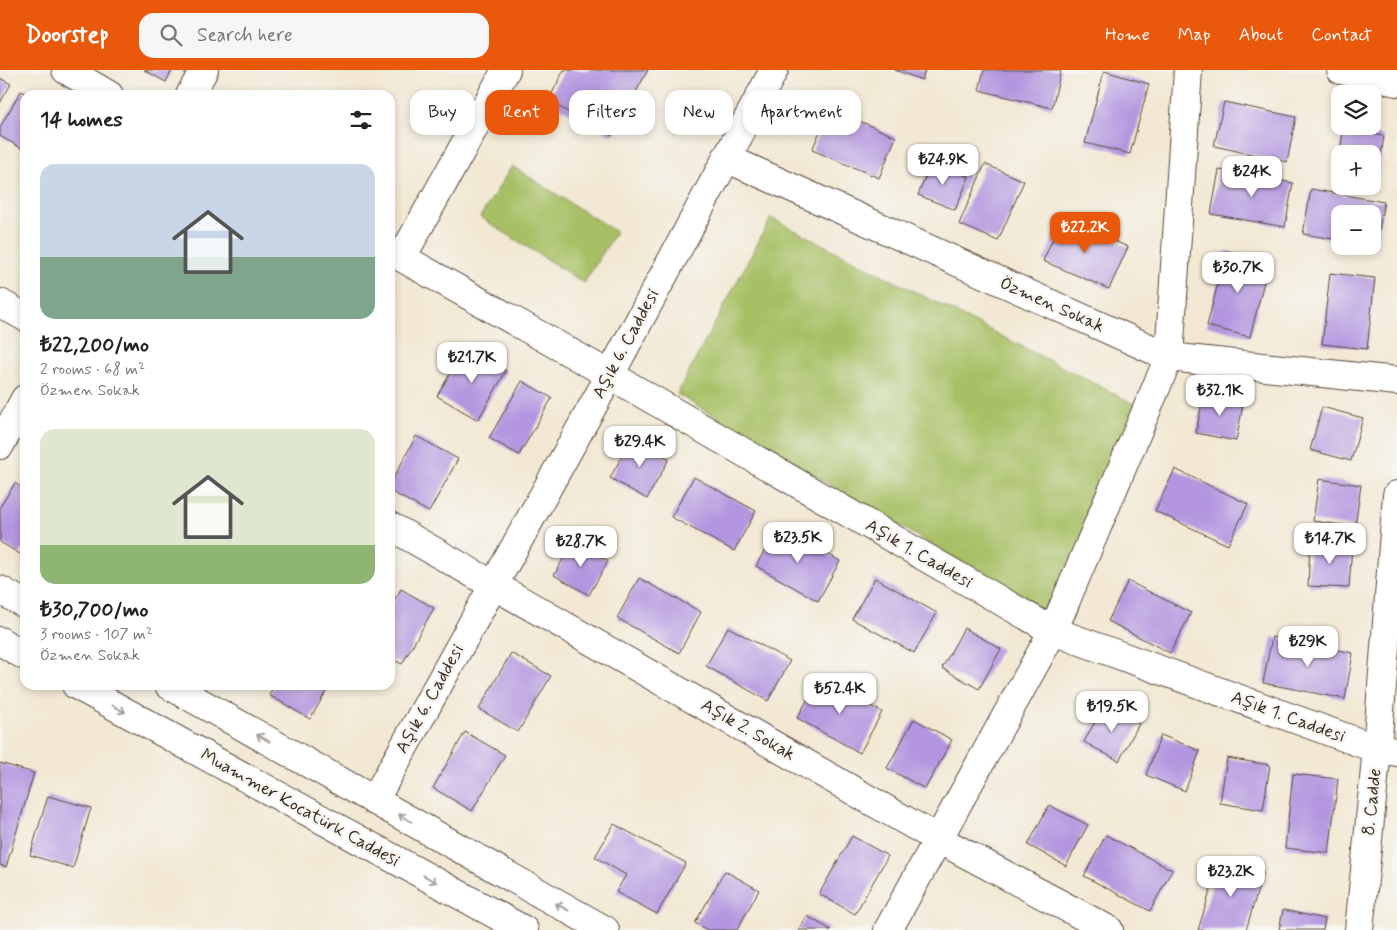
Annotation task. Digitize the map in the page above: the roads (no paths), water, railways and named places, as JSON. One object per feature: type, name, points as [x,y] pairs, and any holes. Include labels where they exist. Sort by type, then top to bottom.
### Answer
[{"type":"street","points":[[66,70],[100,90]]},
{"type":"street","points":[[193,90],[204,70]]},
{"type":"street","points":[[396,254],[506,70]]},
{"type":"street","name":"Aşık 6. Caddesi","points":[[374,801],[610,375],[774,70]]},
{"type":"street","points":[[888,930],[1053,631],[1169,358],[1188,70]]},
{"type":"street","points":[[1341,70],[1397,82]]},
{"type":"street","name":"Özmen Sokak","points":[[726,158],[1169,358],[1397,381]]},
{"type":"street","name":"Aşık 1. Caddesi","points":[[396,254],[610,375],[1053,631],[1387,751]]},
{"type":"street","points":[[0,303],[20,314]]},
{"type":"street","points":[[0,445],[20,408]]},
{"type":"street","name":"8. Cadde","points":[[1359,930],[1387,751],[1397,495]]},
{"type":"street","name":"Aşık 2. Sokak","points":[[395,529],[938,839],[1109,930]]},
{"type":"street","points":[[0,590],[20,601]]},
{"type":"street","points":[[0,642],[20,653]]},
{"type":"street","name":"Muammer Kocatürk Caddesi","points":[[85,690],[524,930]]},
{"type":"street","points":[[178,690],[604,930]]}]
